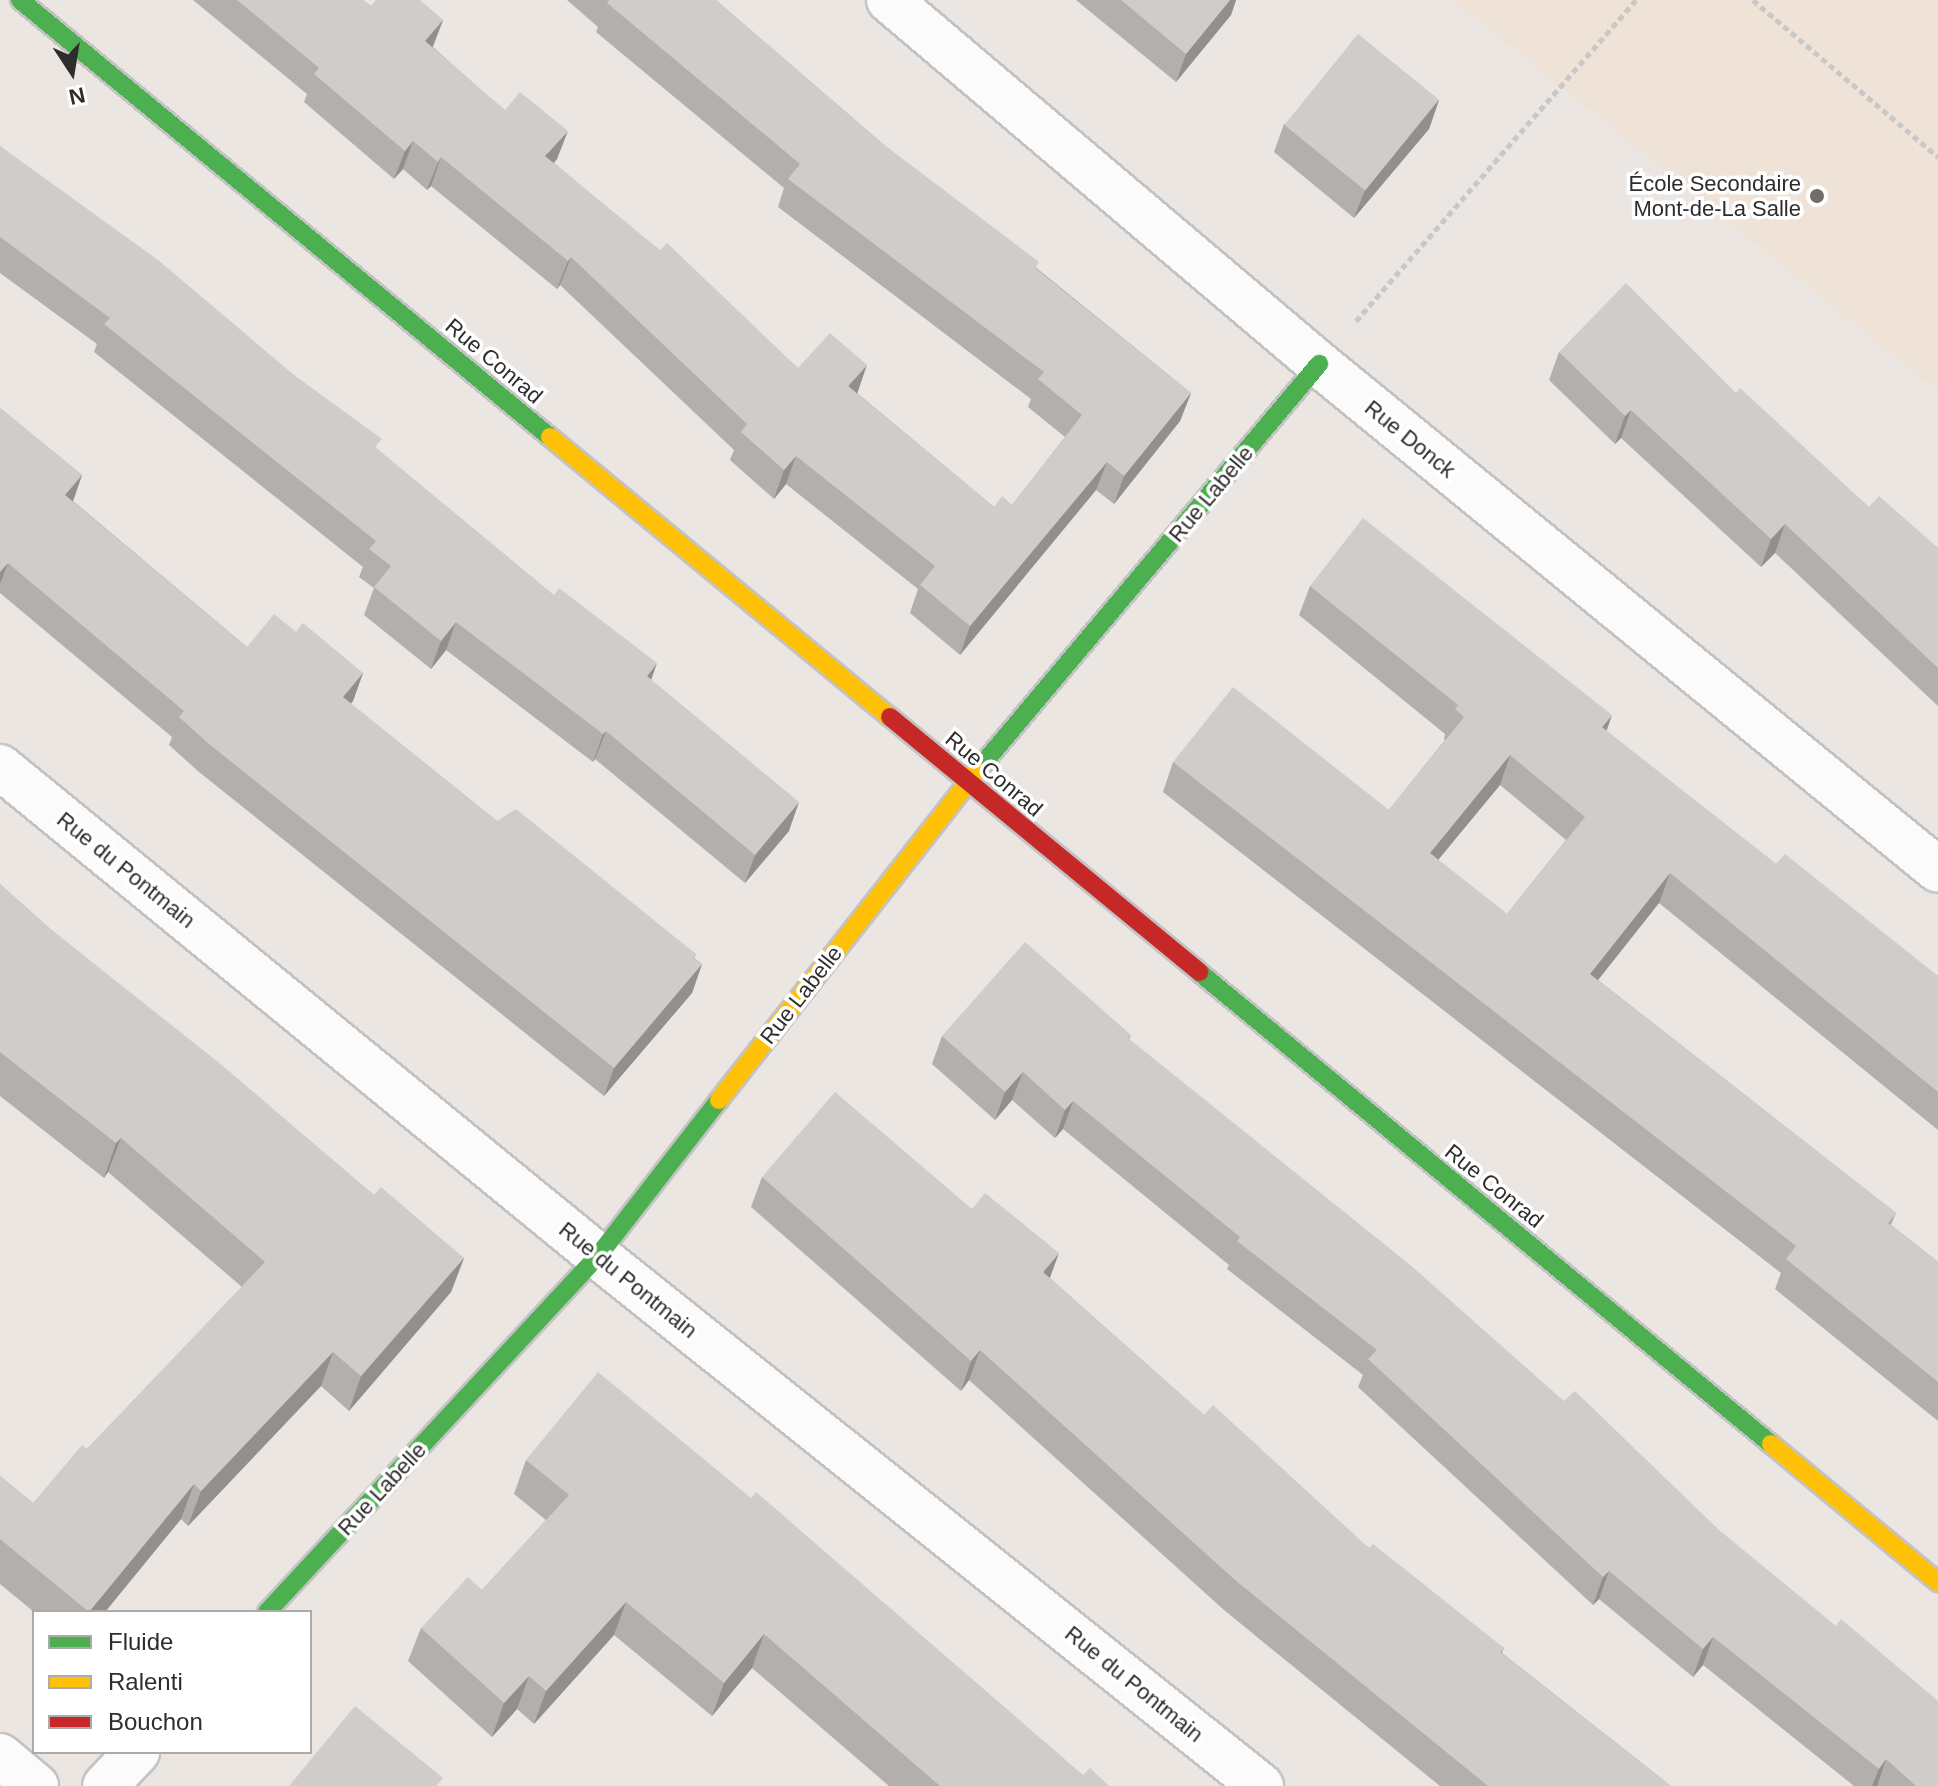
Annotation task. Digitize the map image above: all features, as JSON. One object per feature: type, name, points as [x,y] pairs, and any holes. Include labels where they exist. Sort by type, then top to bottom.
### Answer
[{"type":"street","name":"Rue Conrad","points":[[20,0],[1938,1582]]},
{"type":"street","name":"Rue Donck","points":[[889,0],[1319,364],[1938,870]]},
{"type":"street","name":"Rue Labelle","points":[[269,1610],[598,1256],[967,783],[1319,364]]},
{"type":"street","name":"Rue du Pontmain","points":[[0,767],[598,1256],[1261,1786]]},
{"type":"street","points":[[105,1786],[135,1754]]},
{"type":"street","points":[[0,1756],[36,1786]]},
{"type":"path","points":[[1319,364],[1636,0]]},
{"type":"path","points":[[1753,0],[1938,157]]},
{"type":"shaded area","name":"École Secondaire Mont-de-La Salle","points":[[1454,0],[1938,0],[1938,391]]},
{"type":"building","points":[[237,0],[363,0],[371,6],[376,0],[420,0],[443,20],[425,41],[505,110],[520,92],[568,131],[545,156],[660,250],[667,243],[798,368],[830,333],[867,365],[848,386],[994,507],[1002,496],[1012,505],[1082,415],[1038,379],[1044,372],[788,179],[800,164],[607,3],[609,0],[716,0],[883,144],[1039,262],[1035,268],[1191,393],[1124,476],[1107,462],[970,626],[920,585],[935,566],[796,456],[784,470],[741,432],[747,424],[571,257],[568,261],[441,157],[438,162],[413,141],[405,151],[314,74],[319,68]]},
{"type":"building","points":[[1121,0],[1230,0],[1186,54]]},
{"type":"building","points":[[1358,34],[1439,99],[1365,190],[1284,125]]},
{"type":"building","points":[[0,146],[158,260],[294,375],[382,439],[375,447],[554,595],[559,588],[657,663],[647,676],[799,802],[755,855],[606,731],[603,734],[456,622],[441,641],[374,587],[391,566],[369,549],[376,541],[104,324],[110,318],[0,237]]},
{"type":"building","points":[[1626,283],[1736,393],[1740,388],[1869,507],[1879,496],[1938,548],[1938,668],[1785,524],[1771,539],[1631,410],[1625,416],[1559,352]]},
{"type":"building","points":[[0,408],[82,475],[65,495],[247,647],[274,614],[296,632],[303,623],[363,673],[343,697],[497,821],[516,809],[696,954],[693,958],[702,964],[614,1068],[209,744],[179,717],[184,711],[8,563],[0,572]]},
{"type":"building","points":[[1363,518],[1612,715],[1602,727],[1776,864],[1785,854],[1938,976],[1938,1092],[1670,873],[1590,974],[1896,1213],[1888,1223],[1938,1262],[1938,1382],[1786,1259],[1796,1246],[1173,762],[1233,687],[1389,810],[1464,717],[1455,709],[1458,705],[1310,586]],"holes":[[[1510,755],[1585,817],[1507,914],[1430,853]]]},
{"type":"building","points":[[0,884],[48,927],[223,1066],[374,1195],[381,1187],[464,1258],[361,1376],[333,1352],[201,1491],[194,1484],[91,1610],[87,1610],[0,1539],[0,1476],[33,1503],[82,1445],[87,1449],[265,1262],[121,1138],[116,1143],[0,1052]]},
{"type":"building","points":[[1025,942],[1131,1035],[1128,1038],[1409,1264],[1564,1401],[1575,1391],[1719,1530],[1836,1626],[1841,1619],[1938,1701],[1938,1786],[1916,1786],[1886,1759],[1879,1769],[1713,1637],[1703,1649],[1609,1571],[1603,1577],[1368,1359],[1377,1350],[1237,1241],[1240,1237],[1073,1101],[1065,1110],[1023,1072],[1005,1092],[942,1036]]},
{"type":"building","points":[[835,1092],[972,1209],[985,1193],[1059,1253],[1043,1272],[1204,1415],[1213,1405],[1369,1548],[1373,1544],[1504,1648],[1500,1652],[1671,1786],[1488,1786],[1235,1580],[980,1350],[971,1361],[762,1177]]},
{"type":"building","points":[[598,1372],[751,1498],[756,1492],[1083,1775],[1090,1768],[1109,1786],[940,1786],[764,1634],[724,1683],[626,1602],[546,1691],[529,1676],[504,1703],[421,1628],[468,1577],[482,1590],[569,1495],[526,1460]]},
{"type":"building","points":[[355,1706],[443,1778],[436,1786],[289,1786]]},
{"type":"traffic: fast","points":[[20,0],[550,437]]},
{"type":"traffic: fast","points":[[977,771],[1319,364]]},
{"type":"traffic: fast","points":[[1199,972],[1771,1444]]},
{"type":"traffic: fast","points":[[269,1610],[598,1256],[719,1100]]},
{"type":"traffic: slow","points":[[550,437],[890,717]]},
{"type":"traffic: slow","points":[[719,1100],[977,771]]},
{"type":"traffic: slow","points":[[1771,1444],[1938,1582]]},
{"type":"traffic: jam","points":[[890,717],[1199,972]]},
{"type":"place","name":"École Secondaire Mont-de-La Salle","points":[[1817,196]]}]
